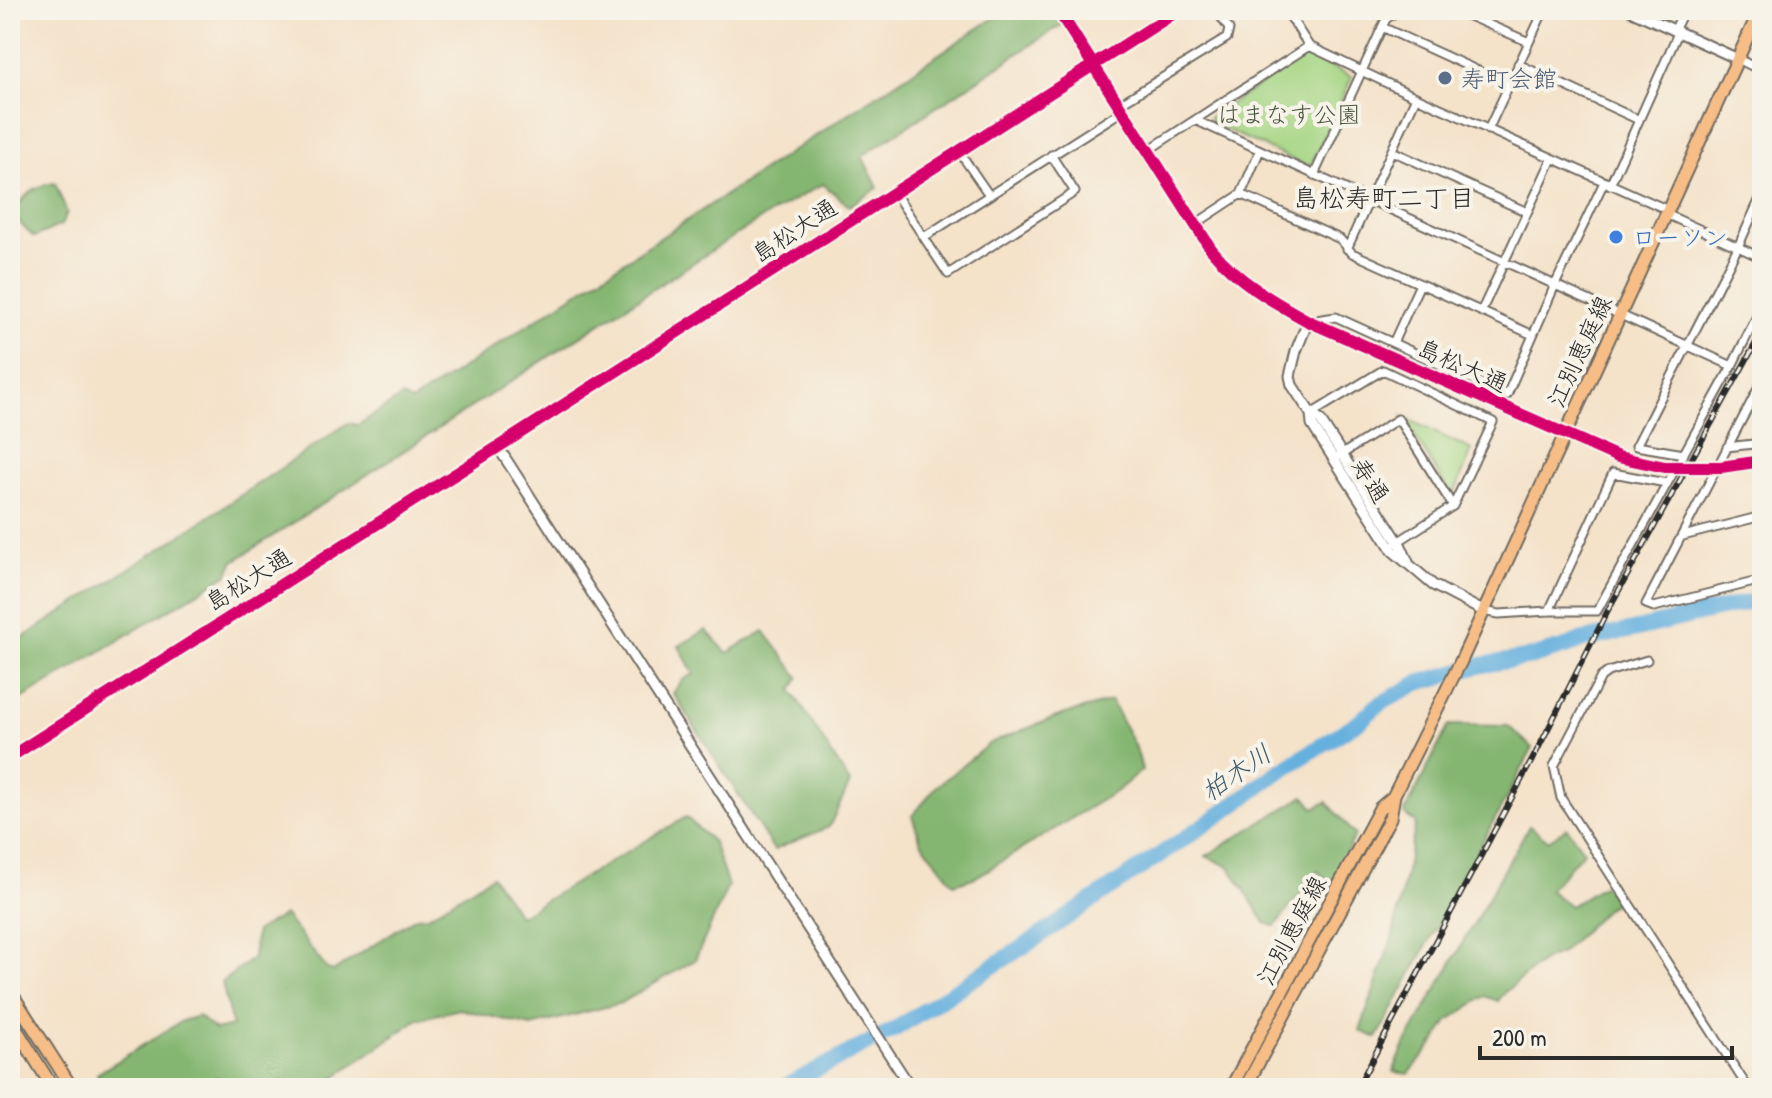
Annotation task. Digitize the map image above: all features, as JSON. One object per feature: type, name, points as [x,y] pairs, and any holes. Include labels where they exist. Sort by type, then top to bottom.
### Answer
[{"type":"main road","name":"江別恵庭線","points":[[1245,1088],[1390,818],[1394,795],[1461,661],[1760,10]]},
{"type":"main road","name":"江別恵庭線","points":[[1231,1088],[1380,808],[1394,795]]},
{"type":"main road","points":[[10,991],[72,1088]]},
{"type":"main road","points":[[10,1019],[53,1088]]},
{"type":"street","points":[[1058,10],[1092,65],[1179,10]]},
{"type":"street","points":[[924,237],[1227,38],[1229,29],[1216,10]]},
{"type":"street","points":[[1298,10],[1288,13],[1309,46],[1762,258]]},
{"type":"street","points":[[1314,175],[1386,19],[1399,10]]},
{"type":"street","points":[[1455,10],[1529,42]]},
{"type":"street","points":[[1488,130],[1544,10]]},
{"type":"street","points":[[1630,10],[1762,71]]},
{"type":"street","points":[[1308,321],[1336,317],[1507,395],[1555,285],[1639,120],[1684,10]]},
{"type":"street","points":[[1382,27],[1509,85]]},
{"type":"street","points":[[1147,151],[1309,46]]},
{"type":"street","points":[[1518,64],[1639,120]]},
{"type":"street","name":"島松大通","points":[[10,757],[1092,65],[1194,225],[1221,261],[1249,285],[1308,321],[1549,427]]},
{"type":"street","points":[[1347,249],[1416,97]]},
{"type":"street","points":[[1195,120],[1732,366]]},
{"type":"street","points":[[958,150],[989,195]]},
{"type":"street","points":[[1194,225],[1241,194],[1260,150]]},
{"type":"street","points":[[1392,151],[1527,212]]},
{"type":"street","points":[[894,192],[948,274],[1075,192],[1051,155]]},
{"type":"street","points":[[1481,312],[1552,159]]},
{"type":"street","points":[[1241,194],[1340,239],[1352,253],[1533,335]]},
{"type":"street","points":[[1684,454],[1636,446],[1762,194]]},
{"type":"street","points":[[1393,343],[1420,284]]},
{"type":"street","points":[[1483,611],[1499,614],[1597,611],[1762,306]]},
{"type":"street","name":"寿通","points":[[1308,321],[1290,376],[1292,385],[1311,414],[1312,425],[1338,457],[1394,544],[1393,551],[1433,585],[1483,611]]},
{"type":"street","points":[[1311,414],[1383,370],[1493,422],[1453,506],[1394,544]]},
{"type":"street","points":[[1762,381],[1646,604],[1654,607],[1762,580]]},
{"type":"street","points":[[1338,457],[1398,419],[1453,506]]},
{"type":"street","points":[[1578,440],[1618,457],[1665,467]]},
{"type":"street","points":[[1727,447],[1762,443]]},
{"type":"street","points":[[498,447],[911,1088]]},
{"type":"street","points":[[1721,467],[1762,461]]},
{"type":"street","points":[[1549,611],[1613,473],[1666,483]]},
{"type":"street","points":[[1683,536],[1762,516]]},
{"type":"street","points":[[1647,660],[1601,677],[1554,766],[1556,777],[1561,798],[1748,1088]]},
{"type":"green space","points":[[1006,10],[1084,10],[862,156],[878,188],[849,206],[823,184],[759,220],[233,562],[228,574],[10,706],[10,646],[348,423],[358,425],[402,397],[411,402]]},
{"type":"green space","name":"はまなす公園","points":[[1307,55],[1352,77],[1311,165],[1307,166],[1211,123],[1210,117]]},
{"type":"green space","points":[[55,183],[67,213],[61,225],[34,237],[14,211],[31,191]]},
{"type":"green space","points":[[1403,417],[1472,450],[1455,492],[1449,492]]},
{"type":"green space","points":[[706,630],[727,653],[764,631],[799,677],[792,691],[850,783],[829,827],[774,850],[673,693],[683,680],[694,674],[679,646]]},
{"type":"green space","points":[[1111,701],[1137,751],[1142,770],[1118,790],[976,877],[954,884],[921,842],[912,816],[936,787],[990,743],[1059,716]]},
{"type":"green space","points":[[1449,725],[1508,726],[1533,748],[1377,1038],[1360,1031],[1393,935],[1416,823],[1404,814]]},
{"type":"green space","points":[[1304,796],[1314,808],[1327,802],[1355,835],[1330,885],[1318,871],[1275,926],[1265,923],[1230,867],[1206,856]]},
{"type":"green space","points":[[686,817],[713,842],[728,886],[695,960],[621,1003],[531,1026],[460,1009],[418,1019],[319,1088],[261,1088],[215,1077],[196,1088],[103,1088],[97,1074],[182,1021],[198,1016],[215,1030],[232,1026],[222,982],[253,958],[256,931],[284,915],[327,969],[334,971],[416,917],[428,916],[492,876],[519,916]]},
{"type":"green space","points":[[1529,826],[1548,840],[1567,828],[1584,851],[1549,890],[1570,906],[1604,885],[1618,902],[1608,907],[1561,953],[1544,960],[1498,1001],[1485,996],[1448,1021],[1409,1074],[1393,1072],[1405,1045]]},
{"type":"waterway","name":"柏木川","points":[[782,1088],[895,1029],[1026,945],[1274,775],[1360,721],[1378,705],[1418,683],[1482,665],[1532,657],[1583,640],[1762,599]]},
{"type":"tunnel","points":[[1549,427],[1578,440]]},
{"type":"tunnel","points":[[1668,467],[1721,467]]},
{"type":"railway","points":[[1357,1088],[1539,747],[1608,610],[1762,332]]},
{"type":"cycle path","points":[[1058,10],[1211,249],[1232,271],[1268,298],[1308,321],[1618,457],[1665,467],[1721,467],[1762,461]]},
{"type":"cycle path","points":[[10,757],[1179,10]]},
{"type":"place","name":"寿町会館","points":[[1445,78]]},
{"type":"place","name":"ローソン","points":[[1616,237]]},
{"type":"district","name":"島松寿町二丁目","points":[[1384,197]]}]
